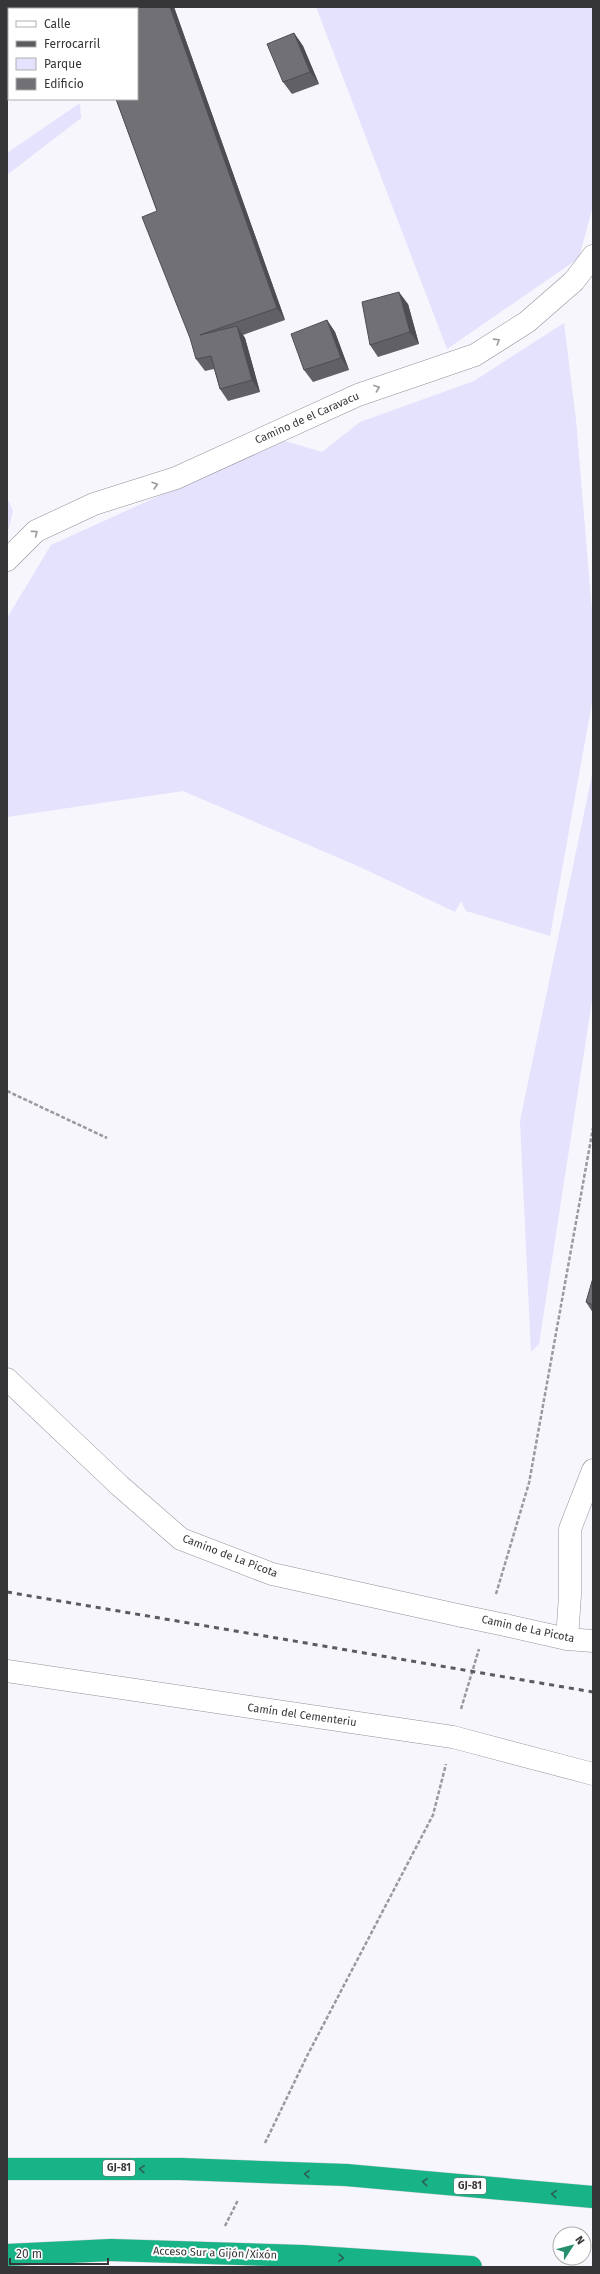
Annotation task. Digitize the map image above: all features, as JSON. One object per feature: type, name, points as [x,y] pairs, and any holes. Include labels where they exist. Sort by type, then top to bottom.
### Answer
[{"type":"highway","points":[[7,2165],[57,2169]]},
{"type":"highway","name":"GJ-81","points":[[7,2169],[181,2169],[346,2175],[593,2197]]},
{"type":"highway","name":"Acceso Sur a Gijón/Xixón","points":[[7,2255],[111,2250],[302,2256],[471,2267]]},
{"type":"street","name":"Camino de el Caravacu","points":[[7,560],[36,531],[94,504],[176,478],[358,395],[475,354],[527,322],[574,281],[593,256]]},
{"type":"street","name":"Camino de La Picota","points":[[7,1379],[120,1486],[181,1539],[272,1574],[462,1616]]},
{"type":"street","points":[[567,1639],[570,1595],[570,1529],[593,1470]]},
{"type":"street","name":"Camin de La Picota","points":[[462,1616],[567,1639],[593,1641]]},
{"type":"street","name":"Camín del Cementeriu","points":[[7,1671],[453,1737],[593,1774]]},
{"type":"path","points":[[7,1091],[107,1138]]},
{"type":"green space","points":[[316,7],[593,7],[593,206],[579,258],[447,349]]},
{"type":"green space","points":[[80,103],[81,118],[7,175],[7,153]]},
{"type":"green space","points":[[564,323],[576,420],[593,623],[593,697],[550,936],[466,911],[461,901],[455,912],[360,867],[183,791],[7,817],[7,618],[51,545],[282,440],[322,452],[360,422],[474,381]]},
{"type":"green space","points":[[7,498],[13,511],[7,535]]},
{"type":"green space","points":[[593,770],[593,994],[539,1344],[531,1352],[520,1121]]},
{"type":"building","points":[[170,7],[277,308],[200,335],[237,326],[252,380],[220,389],[211,356],[196,359],[190,338],[142,217],[157,211],[116,100],[138,100],[138,8],[82,8]]},
{"type":"building","points":[[294,33],[310,72],[283,82],[267,44]]},
{"type":"building","points":[[399,292],[410,332],[370,345],[362,302]]},
{"type":"building","points":[[327,320],[341,358],[304,370],[291,334]]},
{"type":"building","points":[[593,1278],[593,1305],[586,1302]]},
{"type":"railway","points":[[7,1592],[593,1692]]}]
